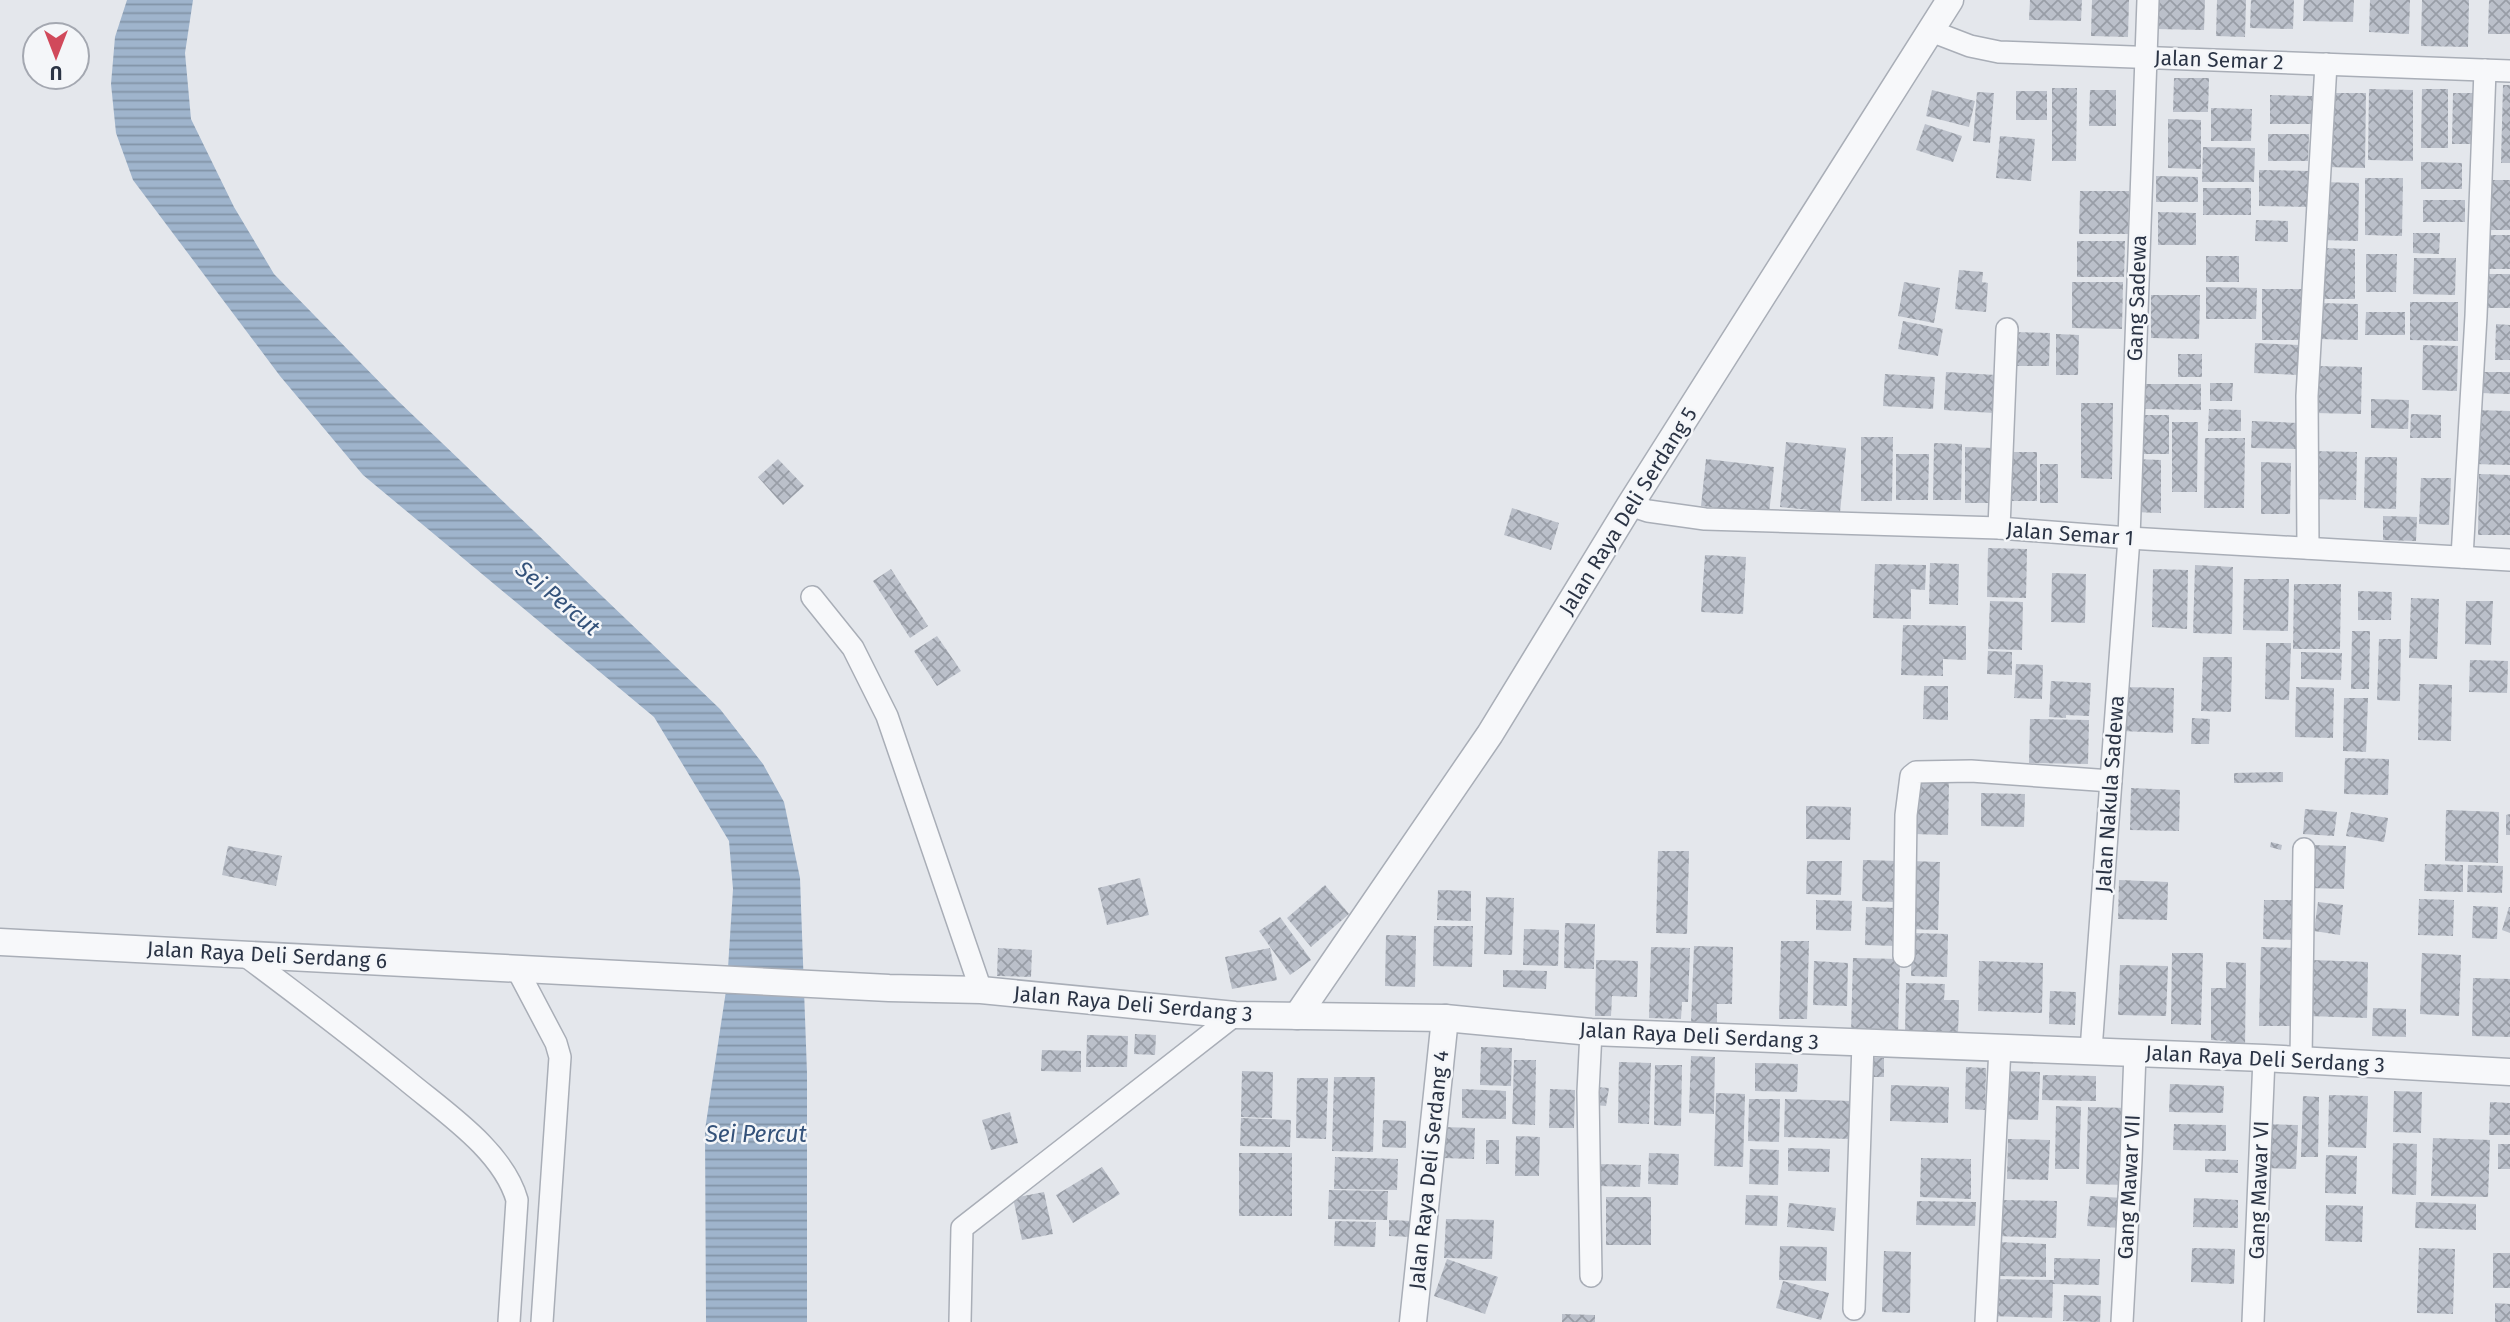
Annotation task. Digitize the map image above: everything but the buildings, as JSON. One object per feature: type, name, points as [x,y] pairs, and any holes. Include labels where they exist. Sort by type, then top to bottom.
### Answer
[{"type":"street","name":"Jalan Raya Deli Serdang 5","points":[[1297,1016],[1490,734],[1639,508],[1934,33],[1950,0]]},
{"type":"street","name":"Gang Sadewa","points":[[2129,538],[2148,0]]},
{"type":"street","name":"Jalan Semar 2","points":[[1934,33],[1970,46],[1999,52],[2510,71]]},
{"type":"street","points":[[2308,548],[2307,396],[2326,64]]},
{"type":"street","points":[[2462,556],[2476,316],[2485,70]]},
{"type":"street","points":[[1999,528],[2007,329]]},
{"type":"street","name":"Jalan Semar 1","points":[[1639,508],[1705,519],[1999,528],[2510,560]]},
{"type":"street","name":"Jalan Nakula Sadewa","points":[[2091,1051],[2129,538]]},
{"type":"street","points":[[812,597],[853,648],[887,716],[981,990]]},
{"type":"street","points":[[1904,956],[1906,815],[1911,776],[1916,772],[1971,771],[2111,781]]},
{"type":"street","points":[[2301,1060],[2304,849]]},
{"type":"street","name":"Jalan Raya Deli Serdang 6","points":[[0,942],[889,988]]},
{"type":"street","points":[[243,954],[334,1021],[468,1131],[495,1160],[514,1190],[517,1200],[509,1322]]},
{"type":"street","points":[[525,970],[560,1057],[542,1322]]},
{"type":"street","name":"Jalan Raya Deli Serdang 3","points":[[889,988],[981,990],[1235,1015],[1445,1018],[1591,1032],[2135,1052],[2510,1072]]},
{"type":"street","points":[[960,1322],[962,1228],[1235,1015]]},
{"type":"street","name":"Jalan Raya Deli Serdang 4","points":[[1413,1322],[1445,1018]]},
{"type":"street","points":[[1591,1032],[1588,1091],[1591,1276]]},
{"type":"street","points":[[1854,1309],[1863,1043]]},
{"type":"street","points":[[1986,1322],[2000,1048]]},
{"type":"street","name":"Gang Mawar VII","points":[[2122,1322],[2135,1052]]},
{"type":"street","name":"Gang Mawar VI","points":[[2253,1322],[2264,1058]]},
{"type":"water","name":"Sei Percut","points":[[127,0],[193,0],[185,53],[191,119],[234,207],[274,274],[395,398],[720,709],[763,764],[784,802],[800,878],[807,1073],[807,1322],[706,1322],[705,1130],[727,984],[733,889],[729,841],[654,717],[363,475],[280,376],[133,180],[116,133],[111,84],[115,37]]}]
